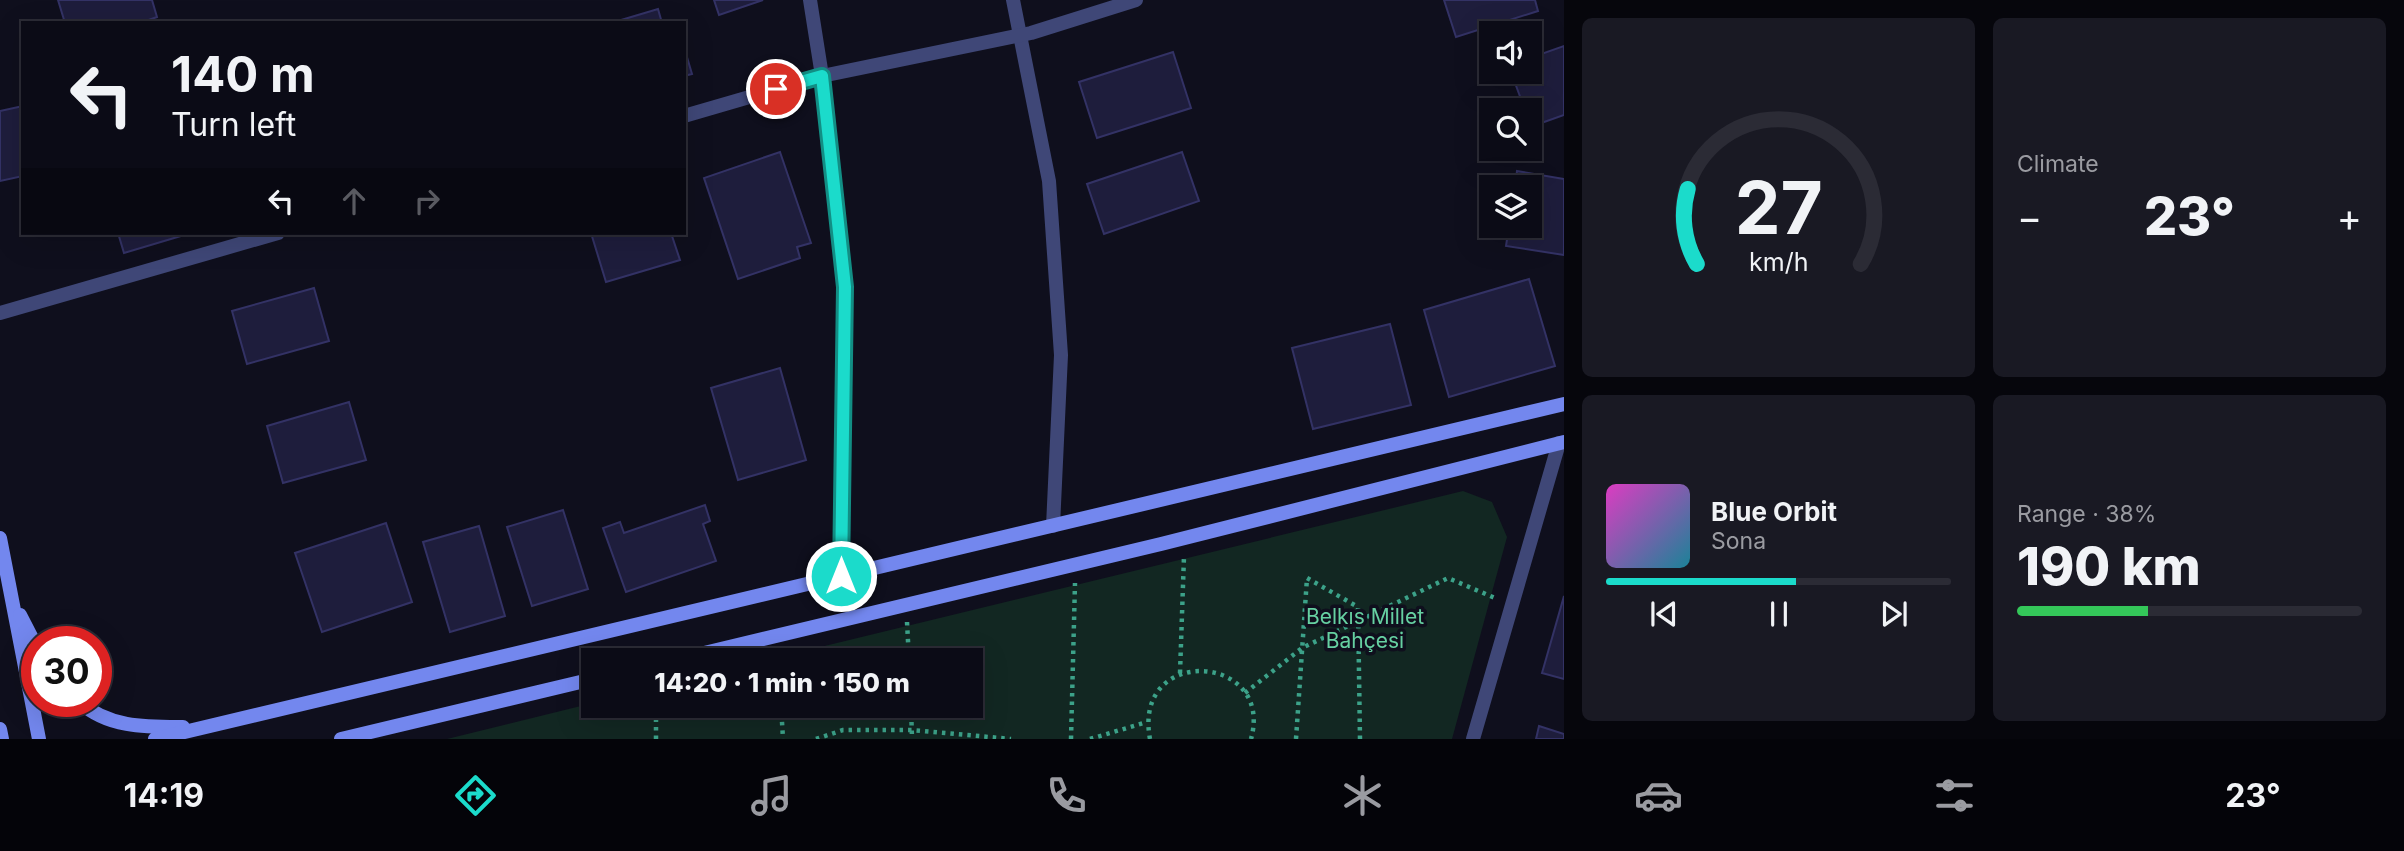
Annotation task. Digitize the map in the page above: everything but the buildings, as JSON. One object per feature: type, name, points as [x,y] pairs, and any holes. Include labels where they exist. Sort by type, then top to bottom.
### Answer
[{"type":"street","points":[[810,0],[822,76],[845,287],[841,576]]},
{"type":"street","points":[[1013,0],[1049,181],[1062,355],[1053,526]]},
{"type":"street","points":[[686,115],[822,76],[1021,35],[1136,0]]},
{"type":"street","points":[[0,313],[271,235]]},
{"type":"street","points":[[155,739],[1564,404]]},
{"type":"street","points":[[725,648],[1185,538],[1562,442]]},
{"type":"street","points":[[1473,739],[1562,442]]},
{"type":"street","points":[[0,538],[39,739]]},
{"type":"street","points":[[11,597],[26,626]]},
{"type":"street","points":[[341,739],[581,682]]},
{"type":"street","points":[[106,717],[121,724],[205,727]]},
{"type":"street","points":[[0,729],[2,739]]},
{"type":"path","points":[[1180,674],[1185,538]]},
{"type":"path","points":[[1071,739],[1075,565]]},
{"type":"path","points":[[1296,739],[1307,578],[1358,607],[1360,739]]},
{"type":"path","points":[[1245,693],[1302,648],[1448,578],[1512,605]]},
{"type":"path","points":[[906,605],[908,648]]},
{"type":"path","points":[[1150,739],[1147,722],[1150,705],[1158,690],[1180,674],[1202,669],[1219,672],[1234,680],[1245,693],[1253,709],[1254,728],[1251,739]]},
{"type":"path","points":[[656,718],[656,739]]},
{"type":"path","points":[[782,718],[783,739]]},
{"type":"path","points":[[912,718],[912,739]]},
{"type":"path","points":[[1090,739],[1147,722]]},
{"type":"path","points":[[816,739],[843,730],[912,730],[1010,739]]},
{"type":"green space","name":"Belkıs Millet Bahçesi","points":[[1463,491],[1492,502],[1507,537],[1452,739],[447,739],[581,706],[581,718],[983,718],[983,648],[816,648]]},
{"type":"route","points":[[776,89],[822,76],[845,287],[841,576]]}]
